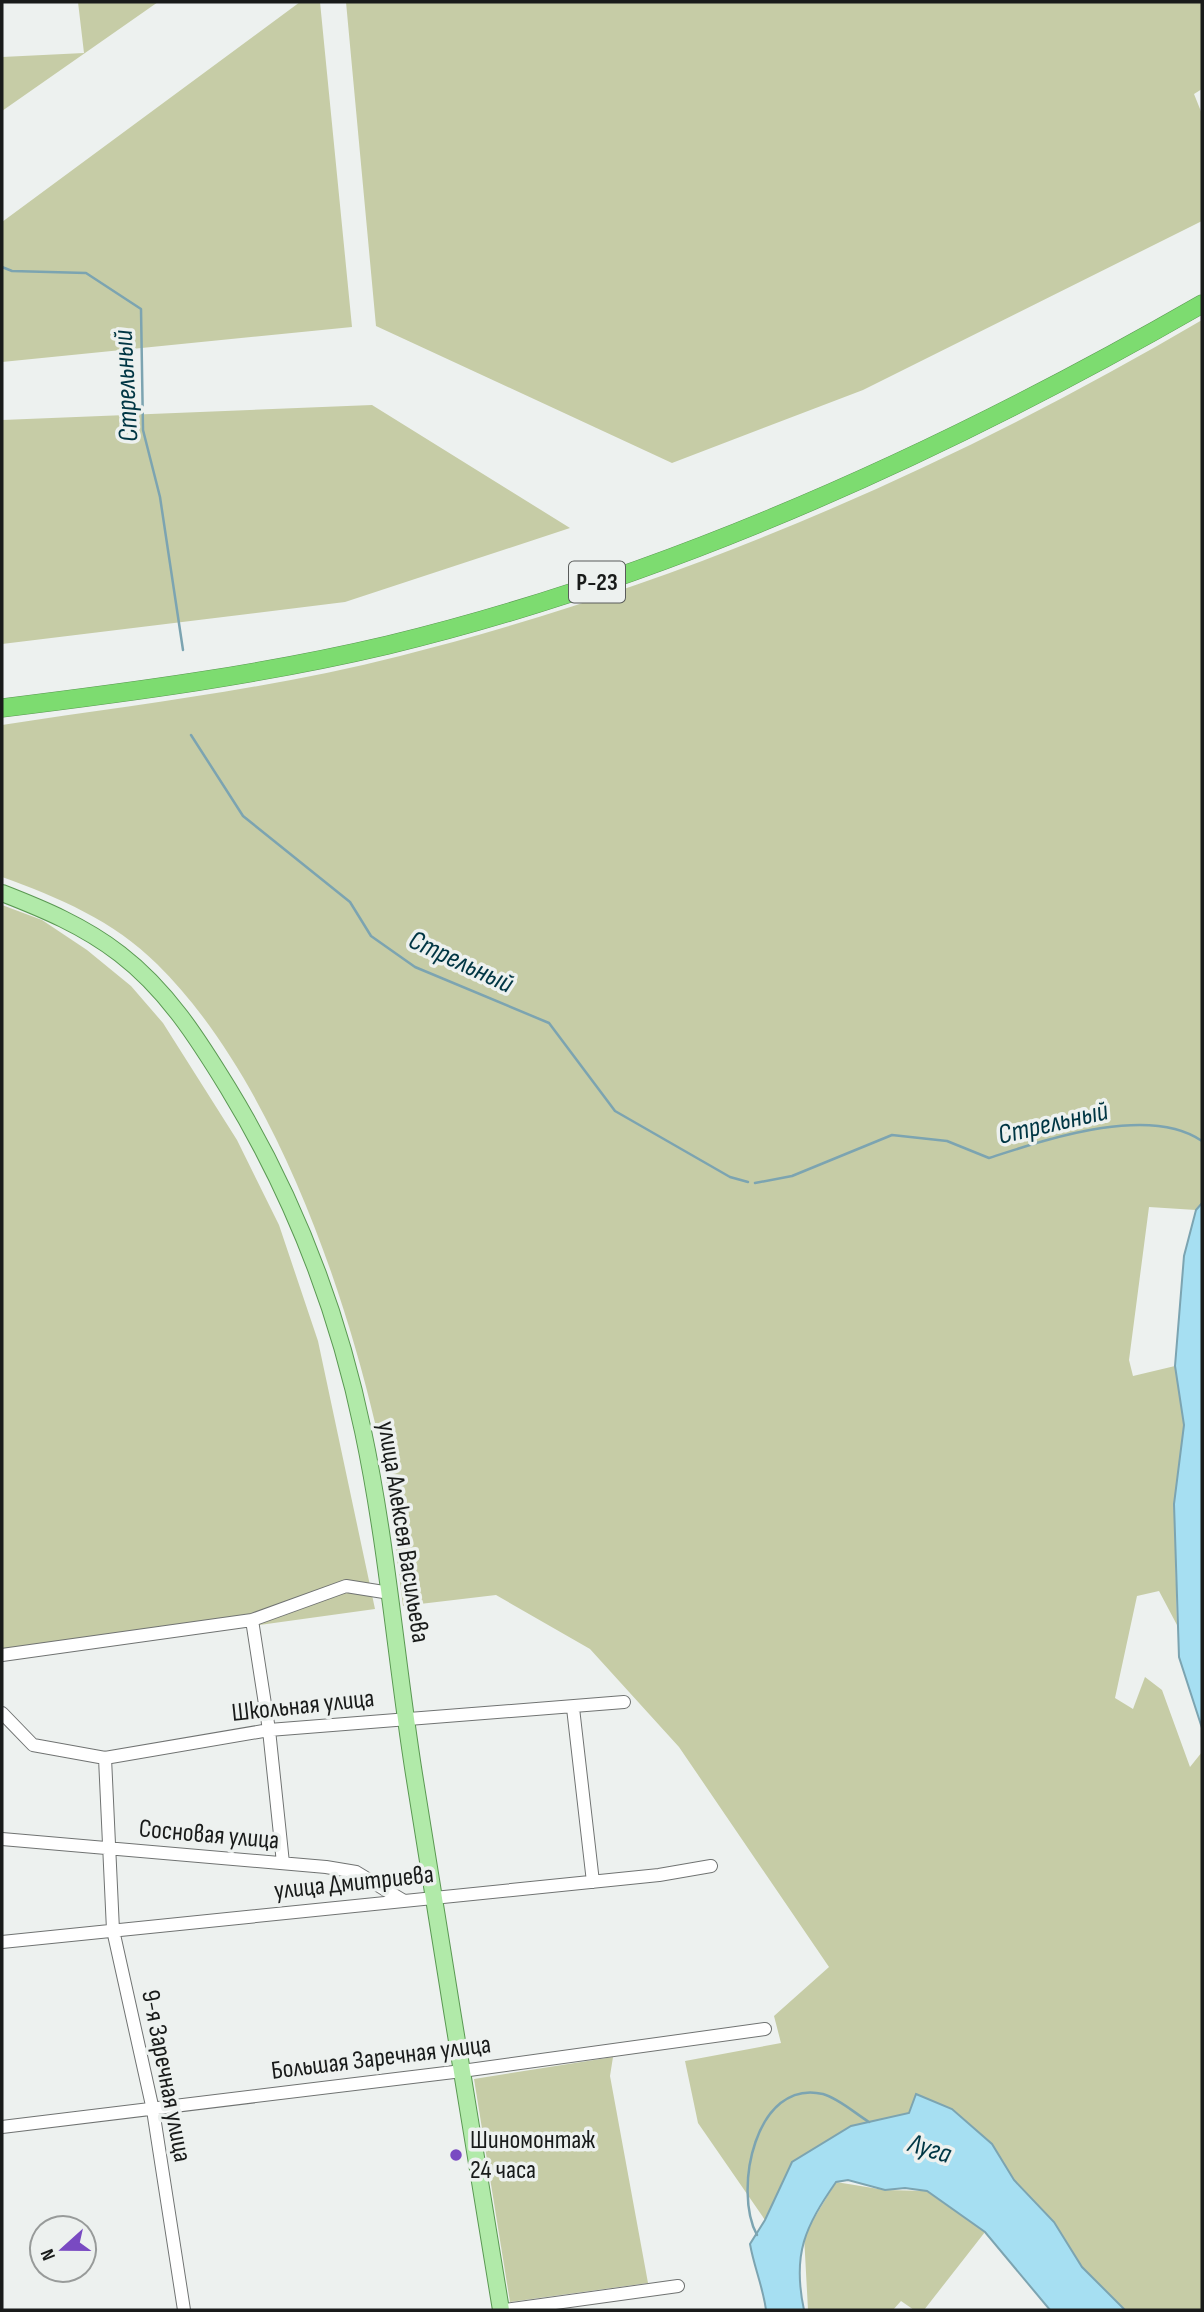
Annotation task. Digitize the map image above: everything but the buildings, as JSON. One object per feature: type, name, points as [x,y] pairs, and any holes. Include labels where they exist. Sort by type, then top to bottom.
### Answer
[{"type":"highway","name":"Р-23","points":[[2,708],[188,683],[373,648],[465,625],[673,555],[814,499],[938,444],[1095,365],[1202,304]]},
{"type":"main road","points":[[2,700],[188,683]]},
{"type":"main road","name":"улица Алексея Васильева","points":[[2,893],[89,933],[144,974],[177,1010],[246,1118],[277,1176],[341,1347],[363,1429],[390,1593],[405,1718],[433,1898],[503,2310]]},
{"type":"street","points":[[2,1655],[252,1620],[346,1586],[390,1593]]},
{"type":"street","points":[[252,1620],[269,1730],[283,1863]]},
{"type":"street","name":"Школьная улица","points":[[2,1713],[33,1745],[105,1758],[269,1730],[624,1702]]},
{"type":"street","points":[[573,1708],[593,1882]]},
{"type":"street","name":"9-я Заречная улица","points":[[105,1758],[113,1930],[153,2110],[184,2310]]},
{"type":"street","name":"Сосновая улица","points":[[2,1839],[283,1863],[356,1872],[404,1901]]},
{"type":"street","name":"улица Дмитриева","points":[[2,1942],[593,1882],[711,1866]]},
{"type":"street","name":"Большая Заречная улица","points":[[2,2127],[462,2071],[765,2029]]},
{"type":"street","points":[[503,2310],[678,2286]]},
{"type":"green space","points":[[78,2],[158,2],[2,111],[2,57],[84,53]]},
{"type":"green space","points":[[300,2],[320,2],[352,327],[2,362],[2,222]]},
{"type":"green space","points":[[346,2],[1202,2],[1202,89],[1194,94],[1202,114],[1202,221],[863,390],[672,463],[376,326]]},
{"type":"green space","points":[[1202,320],[1202,1203],[1196,1210],[1149,1207],[1129,1360],[1133,1376],[1175,1366],[1184,1425],[1174,1504],[1177,1625],[1159,1591],[1137,1596],[1115,1698],[1133,1709],[1145,1677],[1162,1690],[1190,1767],[1202,1752],[1202,2310],[1125,2310],[1082,2267],[1054,2222],[1014,2180],[992,2144],[916,2094],[909,2113],[851,2126],[792,2162],[765,2220],[698,2123],[685,2061],[781,2043],[774,2016],[829,1967],[679,1747],[590,1649],[496,1595],[403,1606],[388,1491],[375,1423],[342,1304],[294,1178],[266,1118],[233,1061],[197,1009],[157,964],[123,935],[104,923],[44,893],[2,877],[2,725],[202,695],[351,668],[505,627],[609,594],[712,557],[913,472],[1011,425]]},
{"type":"green space","points":[[372,405],[570,528],[345,602],[2,644],[2,420]]},
{"type":"green space","points":[[2,905],[42,920],[87,950],[131,986],[163,1023],[237,1140],[279,1225],[318,1341],[375,1609],[2,1661]]},
{"type":"green space","points":[[613,2057],[610,2076],[648,2283],[510,2302],[474,2079]]},
{"type":"green space","points":[[836,2182],[885,2190],[926,2191],[985,2232],[924,2310],[914,2310],[901,2301],[893,2310],[808,2310],[804,2235]]},
{"type":"water","points":[[1202,1203],[1202,1728],[1179,1657],[1174,1504],[1184,1425],[1175,1366],[1184,1256],[1196,1210]]},
{"type":"water","name":"Луга","points":[[916,2094],[952,2109],[992,2144],[1014,2180],[1054,2222],[1082,2267],[1125,2310],[1050,2310],[985,2232],[927,2191],[905,2188],[885,2190],[848,2180],[836,2182],[816,2213],[804,2242],[800,2273],[804,2310],[766,2310],[750,2244],[765,2220],[792,2162],[851,2126],[909,2113]]},
{"type":"waterway","name":"Стрельный","points":[[2,267],[12,271],[86,273],[141,309],[143,430],[160,497],[183,650]]},
{"type":"waterway","name":"Стрельный","points":[[191,735],[243,816],[350,902],[371,936],[415,967],[549,1023],[615,1111],[730,1177],[748,1182]]},
{"type":"waterway","name":"Стрельный","points":[[755,1183],[792,1176],[892,1135],[947,1141],[989,1158],[1067,1135],[1126,1125],[1180,1130],[1202,1141]]},
{"type":"waterway","points":[[757,2235],[750,2216],[749,2167],[755,2142],[766,2120],[781,2103],[800,2094],[823,2094],[869,2122]]},
{"type":"place","name":"Шиномонтаж 24 часа","points":[[456,2155]]}]
